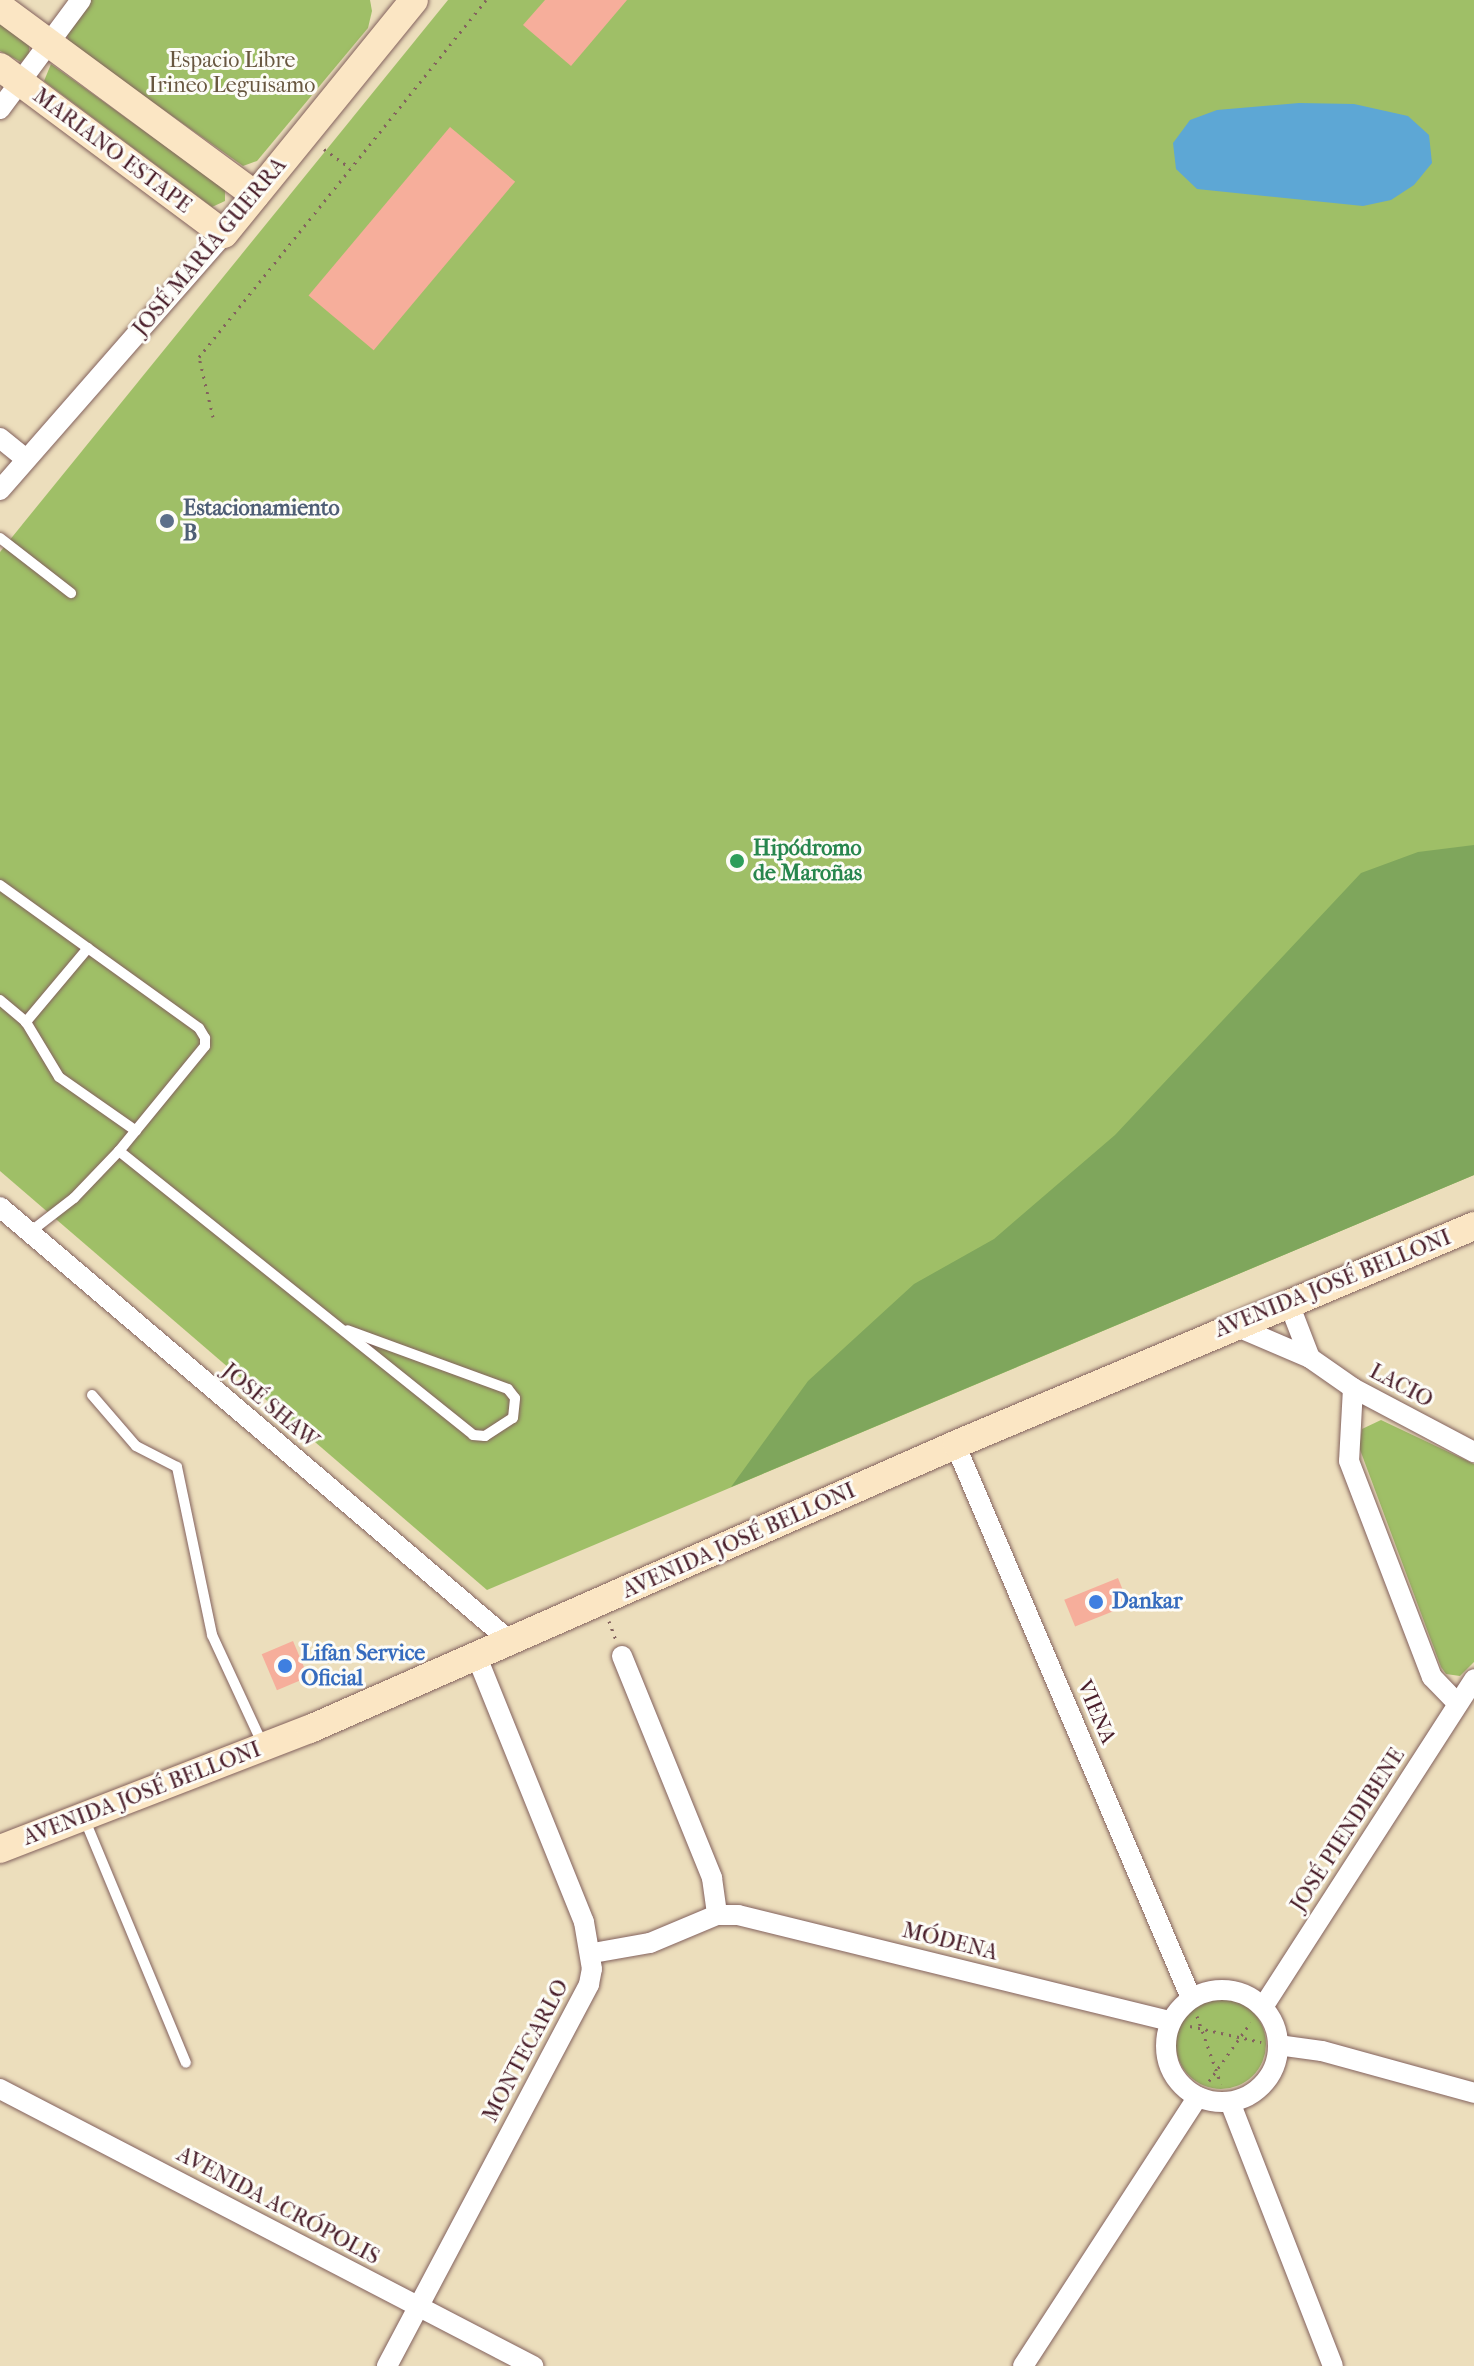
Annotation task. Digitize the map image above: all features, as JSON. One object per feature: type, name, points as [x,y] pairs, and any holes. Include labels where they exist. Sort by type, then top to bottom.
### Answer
[{"type":"main road","name":"JOSÉ MARÍA GUERRA","points":[[224,234],[406,3]]},
{"type":"main road","points":[[0,7],[255,195]]},
{"type":"main road","name":"MARIANO ESTAPE","points":[[10,75],[224,234]]},
{"type":"main road","name":"AVENIDA JOSÉ BELLONI","points":[[0,1849],[264,1747],[601,1602],[955,1444],[1288,1301],[1474,1226]]},
{"type":"street","points":[[0,109],[10,75],[48,43],[81,0]]},
{"type":"street","name":"JOSÉ MARÍA GUERRA","points":[[0,490],[224,234]]},
{"type":"street","points":[[0,438],[26,459]]},
{"type":"street","name":"JOSÉ SHAW","points":[[0,1207],[510,1641]]},
{"type":"street","points":[[1288,1301],[1310,1358]]},
{"type":"street","name":"LACIO","points":[[1233,1325],[1310,1358],[1353,1388],[1474,1452]]},
{"type":"street","points":[[1353,1388],[1349,1461],[1432,1677],[1458,1704]]},
{"type":"street","name":"VIENA","points":[[955,1444],[1191,1998]]},
{"type":"street","points":[[476,1655],[593,1953]]},
{"type":"street","points":[[622,1656],[712,1878],[717,1915]]},
{"type":"street","name":"JOSÉ PIENDIBENE","points":[[1263,2007],[1474,1679]]},
{"type":"street","name":"MÓDENA","points":[[593,1953],[659,1940],[717,1915],[738,1915],[1171,2021]]},
{"type":"street","name":"MONTECARLO","points":[[387,2366],[589,1984],[593,1953]]},
{"type":"street","points":[[1229,1990],[1263,2007],[1278,2045],[1265,2083],[1230,2102],[1198,2097],[1169,2065],[1171,2021],[1191,1998],[1229,1990]]},
{"type":"street","points":[[1278,2045],[1350,2058],[1474,2093]]},
{"type":"street","name":"AVENIDA ACRÓPOLIS","points":[[0,2089],[533,2366]]},
{"type":"street","points":[[1023,2366],[1198,2097]]},
{"type":"street","points":[[1230,2102],[1333,2366]]},
{"type":"lane","points":[[0,538],[71,593]]},
{"type":"lane","points":[[0,885],[199,1028],[205,1038],[205,1046],[119,1151],[74,1198],[30,1233]]},
{"type":"lane","points":[[26,1022],[88,948]]},
{"type":"lane","points":[[0,1000],[26,1022],[59,1077],[136,1131]]},
{"type":"lane","points":[[119,1151],[347,1330],[473,1435],[485,1436],[513,1418],[515,1398],[508,1389],[347,1330]]},
{"type":"lane","points":[[92,1395],[136,1446],[177,1467],[212,1635],[264,1747]]},
{"type":"lane","points":[[83,1816],[186,2063]]},
{"type":"path","points":[[213,417],[199,357],[486,0]]},
{"type":"path","points":[[305,134],[350,169]]},
{"type":"path","points":[[601,1602],[622,1656]]},
{"type":"path","points":[[1191,1998],[1230,2102]]},
{"type":"path","points":[[1198,2097],[1238,2037],[1263,2007]]},
{"type":"path","points":[[1171,2021],[1278,2045]]},
{"type":"green space","name":"Espacio Libre Irineo Leguisamo","points":[[89,0],[370,0],[372,11],[368,28],[257,161],[243,166],[69,43],[66,32]]},
{"type":"green space","name":"Hipódromo de Maroñas","points":[[448,0],[1474,0],[1474,1175],[487,1590],[0,1171],[0,552]]},
{"type":"green space","points":[[0,22],[29,44],[29,55],[21,62],[0,51]]},
{"type":"green space","points":[[51,64],[225,189],[225,201],[212,207],[44,81]]},
{"type":"green space","points":[[1474,845],[1474,1175],[731,1487],[808,1381],[914,1284],[994,1239],[1115,1135],[1361,873],[1418,852]]},
{"type":"green space","points":[[1381,1420],[1474,1464],[1474,1662],[1460,1676],[1446,1674],[1441,1667],[1359,1447],[1362,1429]]},
{"type":"green space","points":[[1221,1999],[1238,2002],[1253,2012],[1263,2027],[1266,2044],[1263,2061],[1253,2076],[1238,2086],[1221,2089],[1204,2086],[1189,2076],[1179,2061],[1176,2044],[1179,2027],[1189,2012],[1204,2002]]},
{"type":"water","points":[[1299,103],[1354,104],[1408,116],[1429,135],[1432,163],[1414,185],[1391,200],[1363,206],[1197,189],[1176,169],[1173,143],[1190,120],[1217,110]]},
{"type":"building","points":[[545,0],[627,0],[571,66],[523,25]]},
{"type":"building","points":[[450,127],[515,182],[374,350],[309,296]]},
{"type":"building","name":"Dankar","points":[[1118,1578],[1129,1605],[1075,1627],[1064,1600]]},
{"type":"building","name":"Lifan Service Oficial","points":[[293,1641],[308,1677],[277,1690],[262,1654]]},
{"type":"place","name":"Estacionamiento B","points":[[167,521]]},
{"type":"place","name":"Hipódromo de Maroñas","points":[[737,861]]},
{"type":"place","name":"Dankar","points":[[1096,1602]]},
{"type":"place","name":"Lifan Service Oficial","points":[[285,1666]]}]
